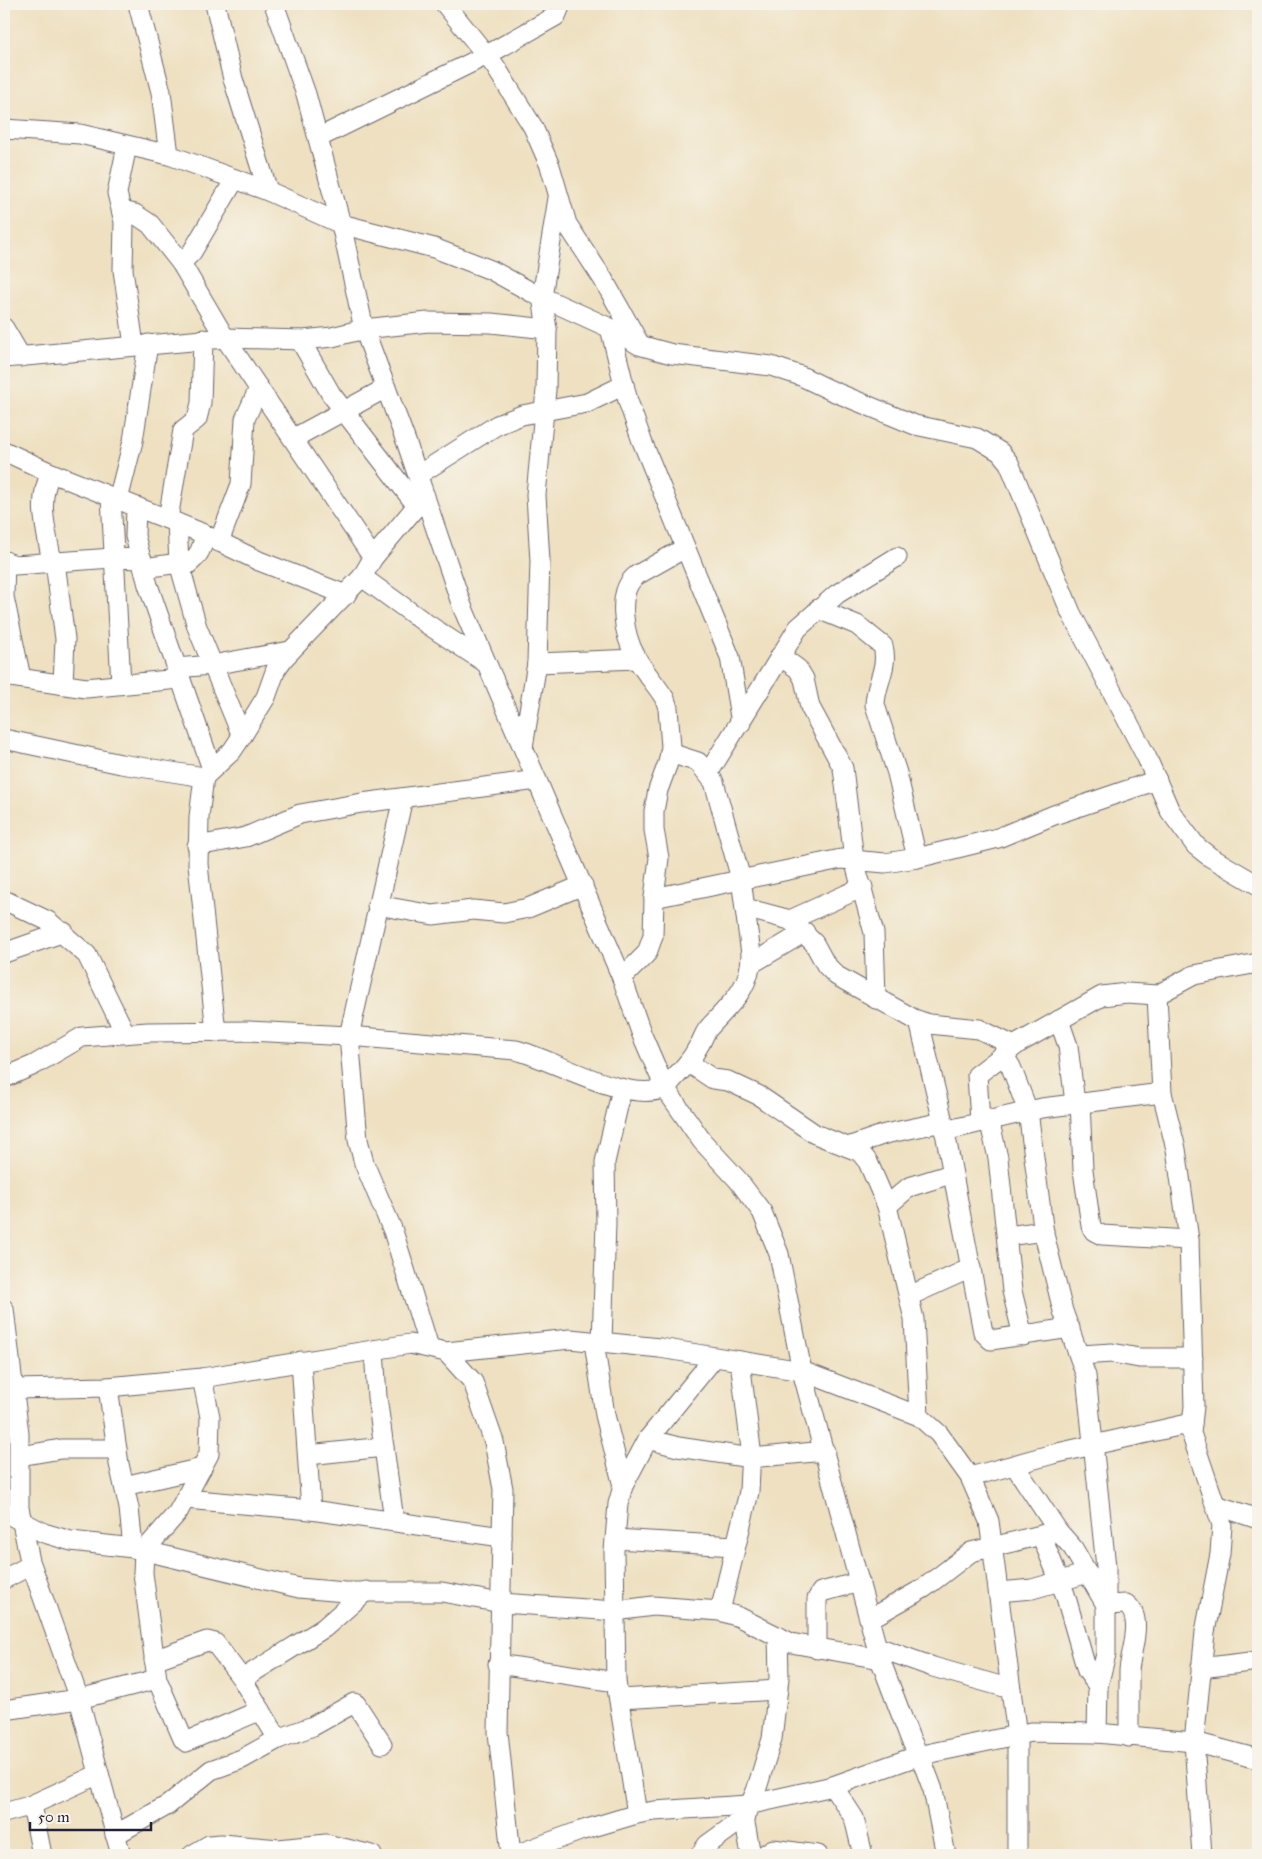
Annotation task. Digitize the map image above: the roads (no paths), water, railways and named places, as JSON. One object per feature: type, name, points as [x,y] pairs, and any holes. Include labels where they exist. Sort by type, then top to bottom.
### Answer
[{"type":"street","points":[[138,4],[161,92],[169,155]]},
{"type":"street","points":[[215,4],[234,79],[268,191]]},
{"type":"street","points":[[274,4],[306,94],[341,224],[364,329],[418,475],[421,501],[462,606],[583,885],[665,1088],[702,1142],[738,1180],[762,1212],[779,1254],[802,1371],[879,1653],[917,1756],[924,1766],[933,1790],[946,1855]]},
{"type":"street","points":[[445,4],[487,55],[534,128],[550,166],[567,224],[603,279],[639,344]]},
{"type":"street","points":[[318,138],[487,55],[556,16],[561,4]]},
{"type":"street","points":[[4,130],[80,134],[169,155],[268,191],[341,224],[434,248],[491,270],[639,344],[672,354],[771,366],[801,376],[915,425],[977,438],[1000,452],[1009,463],[1071,613],[1158,780],[1170,811],[1196,846],[1210,857],[1258,885]]},
{"type":"street","points":[[121,684],[112,558],[114,498],[133,441],[141,344],[124,270],[124,222],[117,193],[127,146]]},
{"type":"street","points":[[181,263],[192,252],[235,179]]},
{"type":"street","points":[[523,747],[537,663],[540,561],[536,495],[544,410],[547,329],[542,297],[558,198]]},
{"type":"street","points":[[122,210],[135,214],[150,224],[181,263],[225,338],[373,558]]},
{"type":"street","points":[[4,328],[12,358],[203,339],[300,340],[332,337],[364,329],[428,322],[491,323],[547,329]]},
{"type":"street","points":[[610,328],[624,385],[642,441],[730,657],[741,723]]},
{"type":"street","points":[[203,339],[201,404],[197,420],[183,430],[172,521],[180,567],[202,643],[242,736]]},
{"type":"street","points":[[300,340],[331,394],[421,501]]},
{"type":"street","points":[[418,475],[497,425],[522,415],[600,399],[624,385]]},
{"type":"street","points":[[259,388],[245,420],[241,484],[212,538],[199,555],[180,567],[143,564],[112,558],[15,564],[4,561],[4,597],[12,677],[86,688],[121,684],[290,651]]},
{"type":"street","points":[[294,438],[386,388]]},
{"type":"street","points":[[4,451],[51,473],[212,538],[259,561],[346,595]]},
{"type":"street","points":[[51,473],[44,487],[44,529],[53,562],[65,639],[63,684]]},
{"type":"street","points":[[4,739],[121,764],[208,773],[232,750],[242,736],[266,697],[276,670],[290,651],[362,577],[373,558],[421,501]]},
{"type":"street","points":[[136,507],[135,536],[208,773],[198,846],[216,1032]]},
{"type":"street","points":[[622,978],[647,954],[653,936],[654,898],[659,858],[654,830],[654,811],[658,790],[670,753],[668,708],[655,682],[636,659],[625,621],[623,601],[627,585],[637,574],[686,548]]},
{"type":"street","points":[[709,772],[798,628],[837,594],[897,557]]},
{"type":"street","points":[[362,577],[427,624],[486,663]]},
{"type":"street","points":[[818,609],[857,625],[884,646],[885,666],[875,694],[876,705],[897,773],[917,858]]},
{"type":"street","points":[[780,656],[798,668],[804,679],[810,707],[843,768],[854,860],[863,887],[874,933],[876,999]]},
{"type":"street","points":[[537,663],[636,659]]},
{"type":"street","points":[[4,1078],[34,1065],[82,1037],[125,1033],[216,1032],[349,1036],[516,1050],[538,1056],[596,1082],[622,1089],[641,1091],[665,1088],[689,1063],[707,1030],[740,994],[751,964],[742,879],[714,782],[709,772],[698,762],[670,753]]},
{"type":"street","points":[[198,846],[246,837],[300,814],[537,780]]},
{"type":"street","points":[[654,898],[832,860],[854,860],[885,864],[917,858],[998,838],[1054,815],[1158,780]]},
{"type":"street","points":[[403,798],[377,905],[349,1036],[358,1140],[364,1163],[393,1231],[437,1349],[473,1382],[494,1442],[503,1489],[498,1732],[513,1855],[580,1831],[637,1814],[654,1811],[746,1811],[833,1786],[917,1756],[1050,1731],[1097,1733],[1194,1742],[1258,1759]]},
{"type":"street","points":[[377,905],[433,915],[473,910],[504,913],[528,908],[583,885]]},
{"type":"street","points":[[790,920],[863,887]]},
{"type":"street","points":[[4,900],[48,921],[64,932],[86,955],[125,1033]]},
{"type":"street","points":[[745,908],[790,920],[805,932],[826,964],[837,976],[876,999],[919,1021],[929,1024],[979,1029],[1008,1050],[1013,1072],[1028,1111],[1044,1231],[1056,1285],[1086,1376],[1106,1558],[1106,1654],[1098,1686],[1097,1733]]},
{"type":"street","points":[[4,952],[64,932]]},
{"type":"street","points":[[751,964],[805,932]]},
{"type":"street","points":[[1023,1336],[1012,1291],[998,1158],[985,1120],[976,1075],[1008,1050],[1102,996],[1127,993],[1158,996],[1194,974],[1258,963]]},
{"type":"street","points":[[1158,996],[1162,1093],[1176,1150],[1189,1240],[1193,1358],[1191,1433],[1210,1495],[1216,1505],[1222,1525],[1220,1554],[1205,1632],[1194,1742],[1202,1855]]},
{"type":"street","points":[[1059,1020],[1068,1046],[1077,1102],[1083,1170],[1091,1226],[1094,1231],[1102,1235],[1189,1240]]},
{"type":"street","points":[[919,1021],[943,1127],[984,1332],[991,1340],[1070,1328]]},
{"type":"street","points":[[689,1063],[713,1079],[728,1081],[758,1095],[815,1134],[860,1152],[868,1162],[887,1206],[909,1296],[915,1328],[919,1416]]},
{"type":"street","points":[[622,1089],[605,1162],[606,1223],[598,1342],[605,1415],[623,1486]]},
{"type":"street","points":[[848,1147],[885,1134],[985,1120],[1077,1102],[1162,1093]]},
{"type":"street","points":[[887,1206],[909,1186],[951,1174]]},
{"type":"street","points":[[1007,1236],[1044,1231]]},
{"type":"street","points":[[909,1296],[971,1268]]},
{"type":"street","points":[[4,1309],[11,1398],[20,1456],[19,1508],[22,1523],[31,1565],[79,1699],[121,1855]]},
{"type":"street","points":[[11,1398],[202,1378],[410,1344],[437,1349],[570,1339],[660,1348],[802,1371],[919,1416],[939,1434],[970,1477],[989,1521],[994,1546],[1017,1736],[1017,1855]]},
{"type":"street","points":[[374,1350],[394,1520]]},
{"type":"street","points":[[1080,1355],[1112,1353],[1139,1358],[1193,1358]]},
{"type":"street","points":[[637,1814],[618,1690],[615,1539],[618,1504],[623,1486],[648,1439],[714,1358]]},
{"type":"street","points":[[720,1610],[749,1492],[751,1458],[740,1361]]},
{"type":"street","points":[[301,1362],[303,1426],[308,1455],[311,1510]]},
{"type":"street","points":[[138,1549],[178,1512],[209,1454],[210,1417],[202,1378]]},
{"type":"street","points":[[108,1387],[117,1449],[143,1577],[157,1679],[182,1740],[186,1742],[261,1710]]},
{"type":"street","points":[[970,1477],[1094,1445],[1192,1423]]},
{"type":"street","points":[[648,1439],[678,1447],[751,1458],[825,1450]]},
{"type":"street","points":[[308,1455],[384,1447]]},
{"type":"street","points":[[20,1456],[61,1449],[117,1449]]},
{"type":"street","points":[[1015,1466],[1050,1533],[1060,1583],[1087,1671],[1098,1686]]},
{"type":"street","points":[[124,1486],[202,1468]]},
{"type":"street","points":[[186,1499],[311,1510],[394,1520],[502,1537]]},
{"type":"street","points":[[1216,1505],[1258,1519]]},
{"type":"street","points":[[4,1512],[22,1523],[71,1541],[138,1549],[299,1588],[442,1592],[501,1603],[615,1610],[653,1606],[720,1610],[740,1616],[791,1643],[817,1648],[879,1653],[1011,1689]]},
{"type":"street","points":[[870,1618],[924,1588],[971,1552],[1050,1533],[1073,1548],[1106,1605]]},
{"type":"street","points":[[615,1539],[735,1546]]},
{"type":"street","points":[[4,1579],[31,1565]]},
{"type":"street","points":[[999,1592],[1032,1589],[1060,1583],[1088,1573]]},
{"type":"street","points":[[817,1648],[817,1599],[821,1592],[860,1582]]},
{"type":"street","points":[[242,1679],[324,1628],[366,1591]]},
{"type":"street","points":[[1106,1605],[1126,1604],[1133,1613],[1135,1630],[1129,1672],[1130,1737]]},
{"type":"street","points":[[700,1855],[707,1845],[746,1811],[756,1791],[772,1739],[778,1690],[778,1636]]},
{"type":"street","points":[[154,1660],[207,1641],[212,1642],[242,1679],[278,1739]]},
{"type":"street","points":[[1201,1668],[1258,1661]]},
{"type":"street","points":[[498,1664],[618,1690],[778,1690]]},
{"type":"street","points":[[4,1710],[79,1699],[157,1679]]},
{"type":"street","points":[[115,1835],[168,1806],[211,1770],[242,1759],[278,1739],[313,1726],[354,1703],[382,1744]]},
{"type":"street","points":[[4,1813],[32,1805],[99,1774]]},
{"type":"street","points":[[833,1786],[854,1818],[863,1855]]},
{"type":"street","points":[[32,1805],[42,1855]]},
{"type":"street","points":[[746,1811],[751,1855]]},
{"type":"street","points":[[192,1855],[210,1845],[221,1844],[279,1849],[326,1844],[372,1855]]},
{"type":"street","points":[[764,1855],[773,1849],[818,1855]]}]
